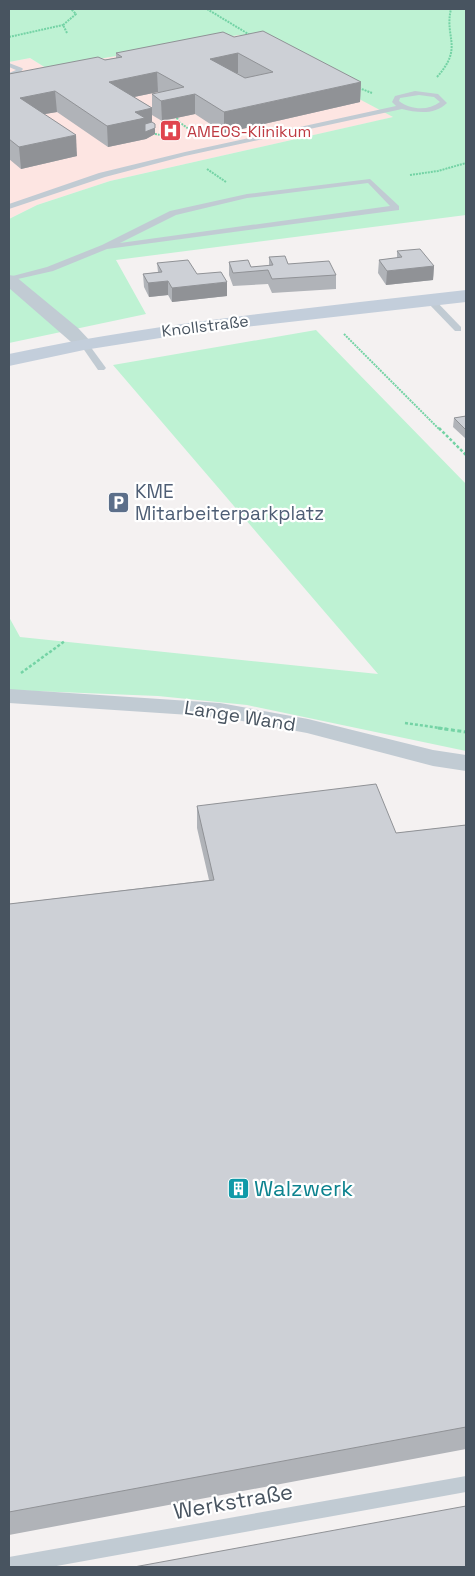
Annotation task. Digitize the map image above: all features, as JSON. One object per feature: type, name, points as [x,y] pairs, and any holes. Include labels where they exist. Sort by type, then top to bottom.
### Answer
[{"type":"street","points":[[9,279],[84,344]]},
{"type":"street","name":"Knollstraße","points":[[9,360],[84,344],[192,327],[466,296]]},
{"type":"street","name":"Lange Wand","points":[[11,687],[220,710],[308,726],[433,758],[466,763]]},
{"type":"lane","points":[[9,65],[20,69],[17,73],[9,75]]},
{"type":"lane","points":[[9,207],[102,175],[185,154],[402,107],[431,109],[444,103],[442,98],[423,93],[408,93],[395,100],[402,107]]},
{"type":"lane","points":[[9,279],[50,269],[105,247],[173,213],[247,196],[370,181],[396,208],[105,247]]},
{"type":"lane","points":[[431,301],[458,329]]},
{"type":"lane","points":[[84,344],[101,368]]},
{"type":"lane","name":"Werkstraße","points":[[9,1566],[466,1484]]},
{"type":"path","points":[[9,37],[63,25],[76,14],[71,9]]},
{"type":"path","points":[[207,9],[250,35]]},
{"type":"path","points":[[423,93],[442,72],[451,52],[453,40],[448,24],[451,9]]},
{"type":"path","points":[[63,25],[67,34]]},
{"type":"path","points":[[355,86],[395,100]]},
{"type":"path","points":[[183,112],[174,114],[179,122],[172,136],[169,150],[185,154],[247,196]]},
{"type":"path","points":[[155,134],[172,136]]},
{"type":"path","points":[[410,175],[438,171],[466,163]]},
{"type":"path","points":[[326,312],[334,323],[466,455]]},
{"type":"path","points":[[11,687],[65,641]]},
{"type":"shaded area","name":"AMEOS-Klinikum","points":[[239,35],[394,117],[110,181],[37,205],[9,219],[9,62],[30,58],[46,68]]},
{"type":"green space","points":[[9,9],[466,9],[466,215],[116,260],[146,314],[9,343],[9,219],[37,205],[110,181],[393,117],[239,35],[46,68],[30,58],[9,62]]},
{"type":"green space","points":[[316,330],[466,484],[466,751],[247,705],[158,696],[9,690],[9,617],[20,637],[378,674],[113,365]]},
{"type":"building","points":[[263,31],[361,82],[224,112],[195,94],[161,101],[152,94],[184,87],[157,72],[109,82],[152,108],[135,112],[145,118],[107,126],[55,91],[20,98],[76,135],[19,147],[9,139],[9,74],[98,57],[105,60],[122,57],[116,53],[223,32],[234,37]],"holes":[[[238,53],[273,72],[245,78],[210,59]]]},
{"type":"building","points":[[152,122],[155,124],[155,128],[145,132],[145,124]]},
{"type":"building","points":[[420,249],[434,266],[387,271],[379,260],[402,257],[397,251]]},
{"type":"building","points":[[285,256],[288,264],[329,261],[336,275],[272,279],[268,270],[233,273],[229,262],[248,260],[251,267],[273,265],[269,257]]},
{"type":"building","points":[[188,260],[197,274],[221,272],[227,282],[172,288],[168,281],[148,283],[143,274],[162,272],[157,263]]},
{"type":"building","points":[[466,416],[466,430],[454,418]]},
{"type":"building","name":"Walzwerk","points":[[376,784],[396,833],[466,825],[466,1427],[9,1512],[9,904],[214,880],[197,806]]},
{"type":"building","points":[[466,1506],[466,1567],[134,1567]]},
{"type":"place","name":"AMEOS-Klinikum","points":[[171,131]]},
{"type":"place","name":"KME Mitarbeiterparkplatz","points":[[119,502]]},
{"type":"place","name":"Walzwerk","points":[[238,1188]]}]
